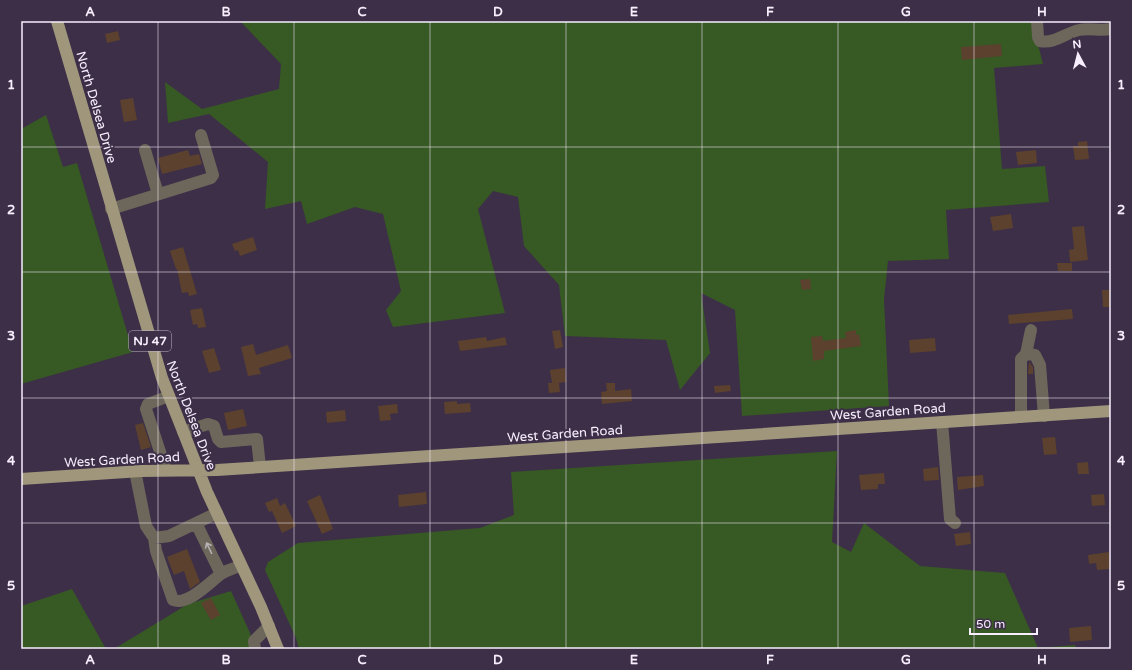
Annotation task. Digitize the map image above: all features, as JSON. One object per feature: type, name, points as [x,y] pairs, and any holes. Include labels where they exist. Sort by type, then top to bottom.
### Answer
[{"type":"main road","name":"North Delsea Drive","points":[[57,21],[145,324],[169,396],[198,470],[278,649]]},
{"type":"main road","name":"West Garden Road","points":[[21,479],[135,471],[260,467],[1111,411]]},
{"type":"lane","points":[[1037,21],[1038,37],[1040,41],[1047,42],[1080,30],[1111,29]]},
{"type":"lane","points":[[111,209],[213,176],[201,135]]},
{"type":"lane","points":[[145,150],[158,194]]},
{"type":"lane","points":[[1021,417],[1021,359],[1026,354],[1031,330]]},
{"type":"lane","points":[[1026,354],[1034,355],[1040,365],[1044,416]]},
{"type":"lane","points":[[166,470],[146,409],[148,404],[169,396]]},
{"type":"lane","points":[[942,422],[950,519],[955,523]]},
{"type":"lane","points":[[183,432],[208,424],[214,426],[218,439],[221,442],[257,439],[260,467]]},
{"type":"lane","points":[[135,471],[146,526],[154,538],[158,556],[173,600],[185,599],[196,594],[207,588],[221,574],[241,566]]},
{"type":"lane","points":[[154,538],[169,536],[217,513]]},
{"type":"lane","points":[[196,523],[221,574]]},
{"type":"lane","points":[[255,649],[254,641],[269,626]]},
{"type":"green space","points":[[240,21],[1032,21],[1043,64],[994,68],[1002,169],[1045,166],[1049,202],[946,210],[949,259],[888,261],[884,299],[889,406],[742,416],[735,310],[701,293],[710,353],[680,390],[666,340],[565,336],[559,285],[524,246],[518,197],[493,191],[478,209],[505,313],[393,327],[386,310],[401,291],[383,214],[355,207],[307,224],[301,201],[265,209],[268,162],[209,114],[168,123],[165,82],[202,109],[279,89],[281,64]]},
{"type":"green space","points":[[46,115],[63,167],[77,163],[133,352],[21,384],[21,129]]},
{"type":"green space","points":[[837,451],[832,542],[851,552],[864,523],[920,566],[1005,573],[1038,648],[1075,645],[1076,649],[299,649],[296,638],[265,570],[268,562],[298,543],[480,528],[514,515],[511,472]]},
{"type":"green space","points":[[72,589],[106,649],[21,649],[21,606]]},
{"type":"green space","points":[[231,591],[250,633],[255,649],[114,649],[188,604]]},
{"type":"building","points":[[118,31],[120,40],[107,43],[105,34]]},
{"type":"building","points":[[1001,44],[1002,56],[962,60],[961,47]]},
{"type":"building","points":[[133,98],[137,120],[124,122],[120,100]]},
{"type":"building","points":[[1087,141],[1089,159],[1075,160],[1073,146],[1078,146],[1078,142]]},
{"type":"building","points":[[188,150],[190,156],[199,154],[202,164],[162,174],[158,158]]},
{"type":"building","points":[[1036,150],[1037,163],[1018,165],[1016,152]]},
{"type":"building","points":[[1011,214],[1013,228],[993,231],[990,217]]},
{"type":"building","points":[[1084,226],[1088,260],[1070,262],[1069,250],[1074,249],[1072,227]]},
{"type":"building","points":[[253,237],[257,250],[240,256],[238,250],[235,251],[232,244]]},
{"type":"building","points":[[183,247],[197,294],[189,296],[188,292],[182,293],[177,269],[170,251]]},
{"type":"building","points":[[1057,263],[1072,263],[1072,271],[1058,271]]},
{"type":"building","points":[[810,279],[811,289],[802,290],[800,280]]},
{"type":"building","points":[[1102,290],[1111,290],[1111,307],[1103,307]]},
{"type":"building","points":[[202,308],[206,327],[198,328],[197,324],[193,325],[190,310]]},
{"type":"building","points":[[1072,309],[1073,319],[1009,324],[1008,315]]},
{"type":"building","points":[[560,330],[563,347],[555,349],[552,331]]},
{"type":"building","points":[[856,330],[856,335],[859,334],[861,346],[824,351],[824,359],[813,361],[811,337],[822,336],[823,341],[846,338],[845,332]]},
{"type":"building","points":[[486,337],[487,341],[505,337],[507,345],[460,351],[458,341]]},
{"type":"building","points":[[935,338],[936,351],[910,353],[909,340]]},
{"type":"building","points":[[253,344],[256,355],[288,345],[292,358],[259,368],[261,374],[248,376],[241,347]]},
{"type":"building","points":[[214,348],[221,370],[209,373],[202,351]]},
{"type":"building","points":[[1029,362],[1033,367],[1033,374],[1028,374]]},
{"type":"building","points":[[565,368],[566,382],[559,383],[560,392],[549,393],[548,383],[552,383],[550,370]]},
{"type":"building","points":[[606,383],[615,383],[615,391],[631,389],[632,401],[602,404],[601,392],[607,391]]},
{"type":"building","points":[[730,385],[731,391],[715,393],[714,386]]},
{"type":"building","points":[[457,401],[457,404],[470,403],[471,412],[445,414],[444,402]]},
{"type":"building","points":[[397,404],[398,413],[390,414],[391,420],[380,421],[378,406]]},
{"type":"building","points":[[243,409],[247,426],[228,430],[224,413]]},
{"type":"building","points":[[345,410],[346,421],[327,423],[326,412]]},
{"type":"building","points":[[143,423],[151,447],[141,450],[135,425]]},
{"type":"building","points":[[1055,437],[1057,454],[1044,455],[1042,438]]},
{"type":"building","points":[[1088,462],[1089,474],[1078,474],[1077,463]]},
{"type":"building","points":[[938,467],[939,480],[924,481],[923,469]]},
{"type":"building","points":[[884,473],[885,484],[878,484],[878,489],[861,490],[859,475]]},
{"type":"building","points":[[983,475],[984,486],[958,490],[957,477]]},
{"type":"building","points":[[426,492],[427,504],[399,507],[398,495]]},
{"type":"building","points":[[1104,494],[1105,505],[1092,506],[1091,495]]},
{"type":"building","points":[[320,495],[333,529],[322,534],[307,501]]},
{"type":"building","points":[[277,498],[280,506],[285,503],[296,526],[282,533],[272,511],[269,512],[265,503]]},
{"type":"building","points":[[970,532],[971,544],[956,546],[954,534]]},
{"type":"building","points":[[187,549],[200,582],[190,589],[184,571],[174,575],[167,557]]},
{"type":"building","points":[[1109,552],[1110,569],[1097,570],[1096,563],[1089,564],[1088,555]]},
{"type":"building","points":[[211,598],[220,615],[211,620],[201,603]]},
{"type":"building","points":[[1091,626],[1092,640],[1070,642],[1069,628]]}]
